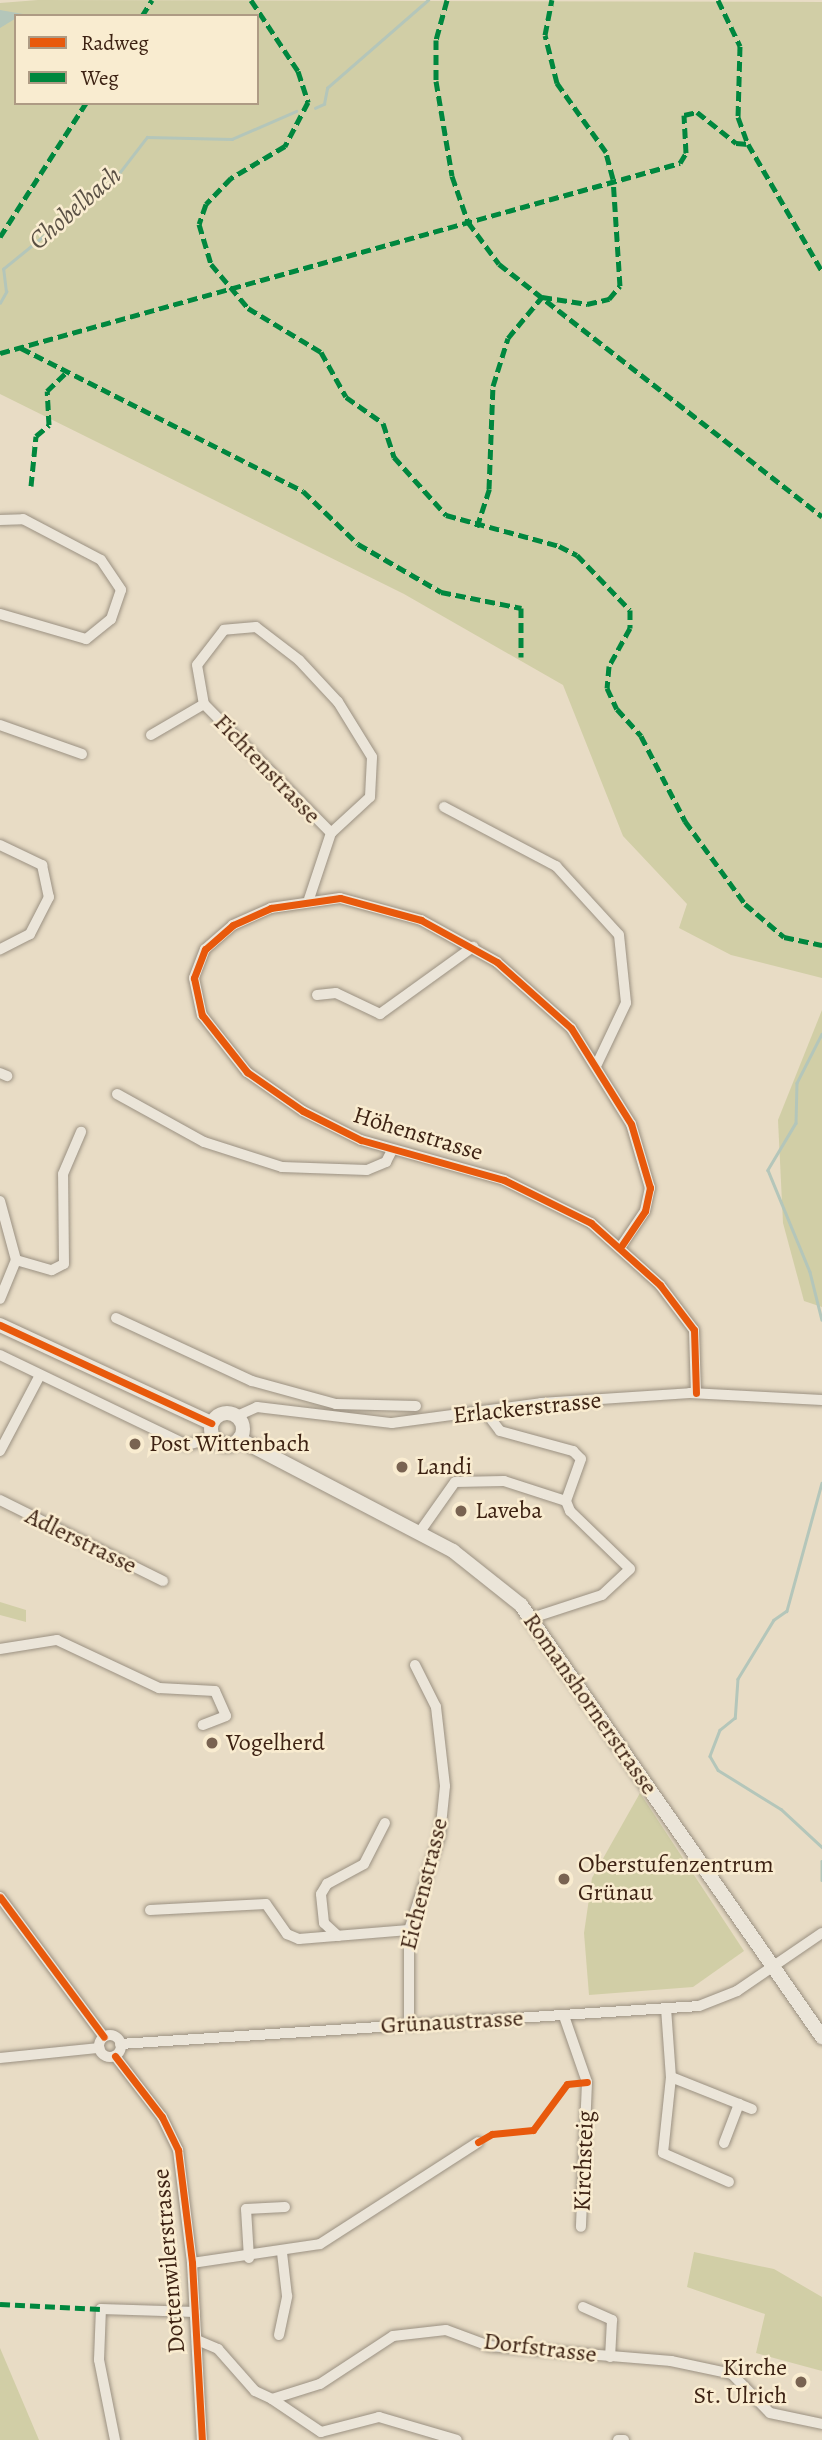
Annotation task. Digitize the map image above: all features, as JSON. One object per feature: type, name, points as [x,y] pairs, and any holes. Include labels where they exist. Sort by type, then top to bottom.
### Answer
[{"type":"main road","points":[[0,1325],[212,1431],[224,1445],[240,1439],[237,1416],[222,1413],[212,1431]]},
{"type":"main road","name":"Romanshornerstrasse","points":[[240,1439],[419,1533],[481,1569],[532,1618],[822,2037]]},
{"type":"street","points":[[0,520],[23,519],[101,560],[121,590],[111,619],[86,639],[0,614]]},
{"type":"street","name":"Fichtenstrasse","points":[[309,899],[331,833],[370,797],[372,757],[338,702],[305,666],[264,631],[230,627],[199,660],[195,676],[204,704],[331,833]]},
{"type":"street","name":"Fichtenstrasse","points":[[151,735],[204,704]]},
{"type":"street","points":[[0,725],[82,754]]},
{"type":"street","points":[[444,807],[556,866],[619,934],[626,1003],[597,1064]]},
{"type":"street","points":[[0,845],[42,866],[48,889],[30,934],[0,949]]},
{"type":"street","name":"Höhenstrasse","points":[[622,1245],[641,1220],[650,1188],[631,1124],[597,1064],[542,998],[473,947],[385,906],[309,899],[271,908],[233,925],[205,949],[194,978],[202,1015],[229,1055],[275,1094],[337,1129],[392,1150],[544,1196],[622,1245],[694,1330],[696,1393]]},
{"type":"street","points":[[317,995],[336,993],[380,1014],[473,947]]},
{"type":"street","points":[[117,1094],[204,1142],[282,1167],[368,1170],[386,1162],[392,1150]]},
{"type":"street","points":[[16,1260],[52,1270],[64,1264],[63,1174],[81,1132]]},
{"type":"street","points":[[0,1201],[16,1260],[0,1299]]},
{"type":"street","points":[[116,1318],[209,1364],[301,1395],[336,1404],[416,1406]]},
{"type":"street","points":[[0,1354],[192,1446],[212,1431]]},
{"type":"street","points":[[0,1451],[40,1375]]},
{"type":"street","name":"Erlackerstrasse","points":[[237,1416],[257,1407],[296,1414],[393,1423],[485,1411],[696,1393],[822,1400]]},
{"type":"street","points":[[296,1414],[301,1395]]},
{"type":"street","points":[[485,1411],[500,1432],[573,1451],[581,1459],[566,1501]]},
{"type":"street","points":[[419,1533],[455,1482],[504,1481],[566,1501],[629,1569],[602,1595],[532,1618]]},
{"type":"street","name":"Adlerstrasse","points":[[0,1500],[163,1581]]},
{"type":"street","points":[[0,1649],[57,1640],[159,1688],[215,1691],[226,1716],[203,1725]]},
{"type":"street","name":"Eichenstrasse","points":[[409,2024],[410,1930],[440,1835],[445,1786],[436,1707],[415,1665]]},
{"type":"street","points":[[338,1936],[324,1923],[321,1894],[332,1881],[364,1864],[385,1823]]},
{"type":"street","points":[[0,1896],[104,2037],[120,2043],[115,2056],[99,2048],[0,2057]]},
{"type":"street","points":[[150,1910],[258,1903],[272,1908],[291,1937],[410,1930]]},
{"type":"street","name":"Grünaustrasse","points":[[120,2043],[564,2016],[718,2001],[822,1933]]},
{"type":"street","points":[[666,2008],[671,2077],[663,2153],[729,2182]]},
{"type":"street","name":"Kirchsteig","points":[[564,2016],[587,2082],[581,2227]]},
{"type":"street","points":[[99,2048],[104,2037]]},
{"type":"street","name":"Dottenwilerstrasse","points":[[115,2056],[174,2138],[192,2263],[202,2440]]},
{"type":"street","points":[[671,2077],[752,2109]]},
{"type":"street","points":[[724,2143],[739,2105]]},
{"type":"street","points":[[192,2263],[282,2253],[354,2228],[478,2142]]},
{"type":"street","points":[[249,2258],[246,2209],[285,2207]]},
{"type":"street","points":[[279,2335],[287,2296],[282,2253]]},
{"type":"street","points":[[583,2307],[612,2319],[610,2357]]},
{"type":"street","points":[[115,2440],[99,2360],[100,2309],[195,2312]]},
{"type":"street","name":"Dorfstrasse","points":[[272,2399],[320,2384],[374,2346],[412,2333],[446,2330],[489,2346],[610,2357],[732,2374],[770,2413],[822,2424]]},
{"type":"street","points":[[197,2340],[218,2349],[255,2391],[272,2399],[321,2432],[379,2417],[457,2440]]},
{"type":"street","points":[[618,2440],[624,2440]]},
{"type":"shaded area","points":[[38,0],[822,2],[822,978],[731,955],[679,928],[687,904],[623,836],[563,685],[404,594],[0,394],[0,3]]},
{"type":"shaded area","points":[[0,10],[23,14],[14,14],[14,19],[0,28]]},
{"type":"shaded area","points":[[822,1010],[822,1307],[804,1301],[783,1223],[778,1120]]},
{"type":"shaded area","points":[[0,1602],[26,1610],[26,1622],[0,1615]]},
{"type":"shaded area","points":[[640,1793],[744,1951],[693,1987],[589,1995],[584,1933],[592,1878]]},
{"type":"shaded area","points":[[694,2252],[774,2269],[822,2297],[822,2371],[756,2353],[765,2314],[687,2287]]},
{"type":"shaded area","points":[[0,2348],[39,2440],[0,2440]]},
{"type":"waterway","name":"Chobelbach","points":[[315,108],[324,104],[327,88],[428,0]]},
{"type":"waterway","name":"Chobelbach","points":[[0,303],[6,292],[3,269],[117,176],[147,137],[232,139],[296,111]]},
{"type":"waterway","points":[[822,1034],[797,1083],[796,1123],[768,1170],[810,1272],[822,1320]]},
{"type":"waterway","points":[[822,1483],[787,1611],[774,1620],[738,1679],[735,1718],[720,1730],[710,1756],[718,1770],[781,1809],[822,1847]]},
{"type":"waterway","points":[[822,1861],[822,1880]]},
{"type":"marked path","points":[[143,14],[152,0]]},
{"type":"marked path","points":[[251,0],[298,71],[308,102],[285,146],[231,178],[206,204],[199,224],[211,264],[248,308],[321,352],[346,397],[383,423],[394,457],[446,515],[559,546],[577,555],[630,610],[630,628],[609,666],[607,688],[617,709],[641,736],[685,821],[745,904],[784,937],[822,945]]},
{"type":"marked path","points":[[447,0],[436,40],[436,81],[452,176],[468,222],[499,264],[822,516]]},
{"type":"marked path","points":[[477,527],[489,489],[493,386],[508,338],[542,297],[587,304],[609,299],[620,286],[613,179],[606,152],[557,83],[545,35],[552,0]]},
{"type":"marked path","points":[[718,0],[740,46],[738,117],[748,144],[822,271]]},
{"type":"marked path","points":[[0,237],[85,105]]},
{"type":"marked path","points":[[0,353],[680,163],[686,153],[684,115],[697,112],[736,143],[748,144]]},
{"type":"marked path","points":[[21,348],[303,491],[358,544],[441,592],[521,608],[521,657]]},
{"type":"marked path","points":[[31,486],[36,436],[49,425],[47,391],[67,372]]},
{"type":"marked path","points":[[0,2304],[101,2309]]},
{"type":"cycle path","points":[[622,1245],[645,1211],[650,1188],[631,1124],[571,1028],[497,962],[421,920],[340,898],[271,908],[233,925],[205,949],[194,978],[202,1015],[247,1072],[303,1111],[361,1140],[504,1180],[591,1223],[660,1285],[694,1330],[696,1393]]},
{"type":"cycle path","points":[[0,1325],[211,1423]]},
{"type":"cycle path","points":[[0,1897],[104,2037]]},
{"type":"cycle path","points":[[115,2056],[162,2117],[178,2150],[192,2263],[202,2440]]},
{"type":"cycle path","points":[[478,2142],[492,2134],[533,2130],[567,2084],[587,2082]]},
{"type":"place","name":"Post Wittenbach","points":[[135,1444]]},
{"type":"place","name":"Landi","points":[[402,1467]]},
{"type":"place","name":"Laveba","points":[[461,1511]]},
{"type":"place","name":"Vogelherd","points":[[212,1743]]},
{"type":"place","name":"Oberstufenzentrum Grünau","points":[[564,1879]]},
{"type":"place","name":"Kirche St. Ulrich","points":[[801,2382]]}]
